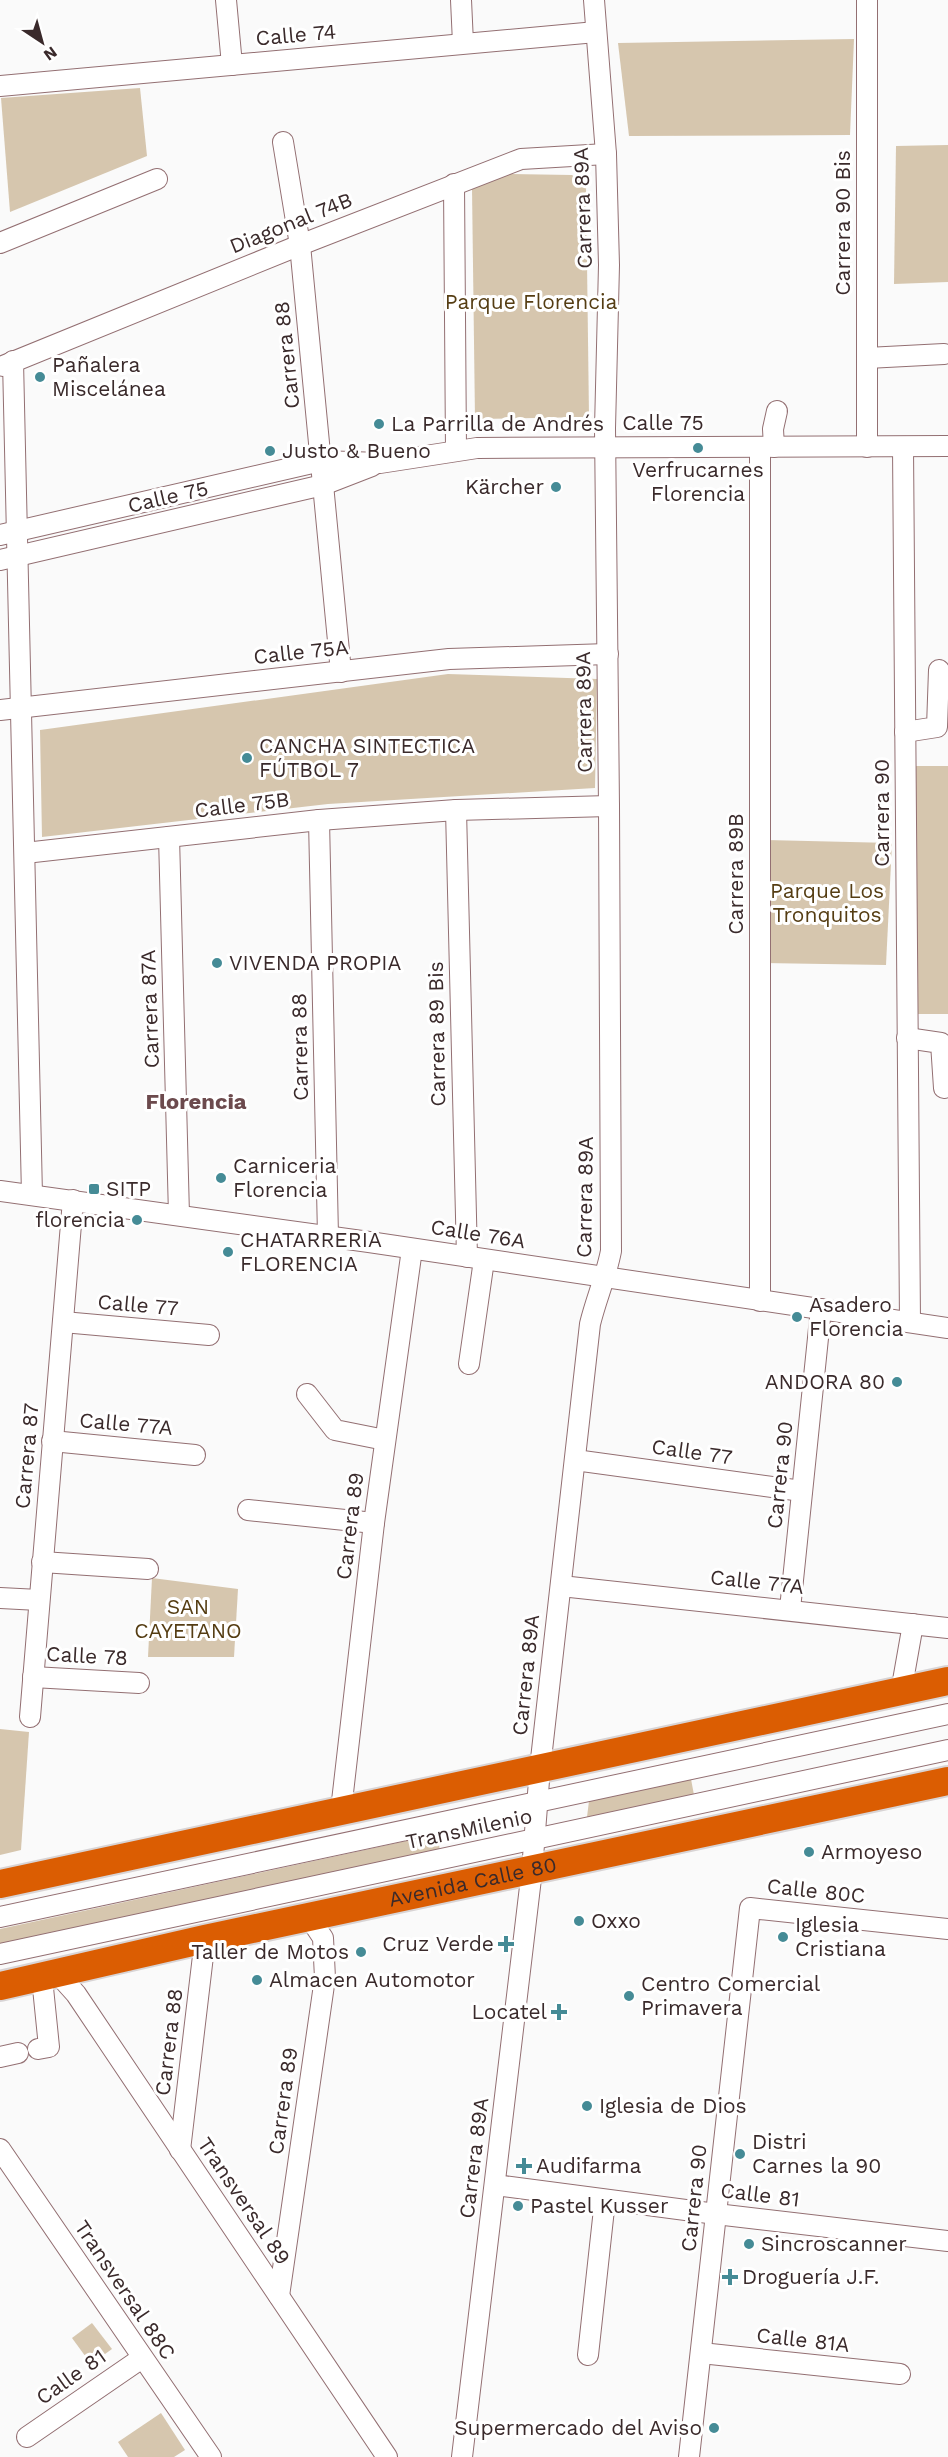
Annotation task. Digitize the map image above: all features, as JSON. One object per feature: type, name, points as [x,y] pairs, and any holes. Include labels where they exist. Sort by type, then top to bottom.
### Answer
[{"type":"highway","points":[[0,1884],[948,1681]]},
{"type":"highway","name":"Avenida Calle 80","points":[[0,1986],[205,1939],[948,1781]]},
{"type":"street","points":[[226,0],[232,65]]},
{"type":"street","points":[[461,0],[463,44]]},
{"type":"street","name":"Carrera 89A","points":[[462,2457],[532,1870],[540,1768],[590,1324],[595,1303],[606,1278],[610,1251],[605,448],[609,265],[606,153],[594,0]]},
{"type":"street","name":"Carrera 90 Bis","points":[[867,0],[867,447]]},
{"type":"street","name":"Calle 74","points":[[0,86],[596,32]]},
{"type":"street","name":"Carrera 88","points":[[283,142],[300,245],[341,672]]},
{"type":"street","name":"Diagonal 74B","points":[[7,364],[300,245],[521,159],[606,153]]},
{"type":"street","points":[[0,243],[157,179]]},
{"type":"street","points":[[454,184],[456,450]]},
{"type":"street","points":[[867,358],[944,354]]},
{"type":"street","points":[[7,364],[9,558],[21,707],[32,1195]]},
{"type":"street","name":"Carrera 89B","points":[[760,1300],[767,447],[777,411]]},
{"type":"street","name":"Calle 75","points":[[9,558],[323,485],[380,463],[456,450],[477,448],[948,446]]},
{"type":"street","name":"Carrera 90","points":[[903,447],[910,1322]]},
{"type":"street","name":"Calle 75","points":[[9,533],[321,461],[380,463]]},
{"type":"street","name":"Calle 75A","points":[[0,710],[449,659],[608,654]]},
{"type":"street","points":[[905,732],[937,727],[939,669]]},
{"type":"street","name":"Calle 75B","points":[[25,853],[319,820],[456,810],[609,806]]},
{"type":"street","name":"Carrera 89 Bis","points":[[456,810],[475,1258],[469,1364]]},
{"type":"street","name":"Carrera 88","points":[[319,820],[328,1236]]},
{"type":"street","name":"Carrera 87A","points":[[169,837],[179,1215]]},
{"type":"street","points":[[907,1038],[941,1043],[944,1088]]},
{"type":"street","name":"Calle 76A","points":[[0,1191],[328,1236],[948,1328]]},
{"type":"street","name":"Carrera 87","points":[[30,1717],[73,1200]]},
{"type":"street","name":"Carrera 89","points":[[341,1810],[374,1523],[412,1249]]},
{"type":"street","name":"Carrera 90","points":[[790,1609],[821,1309]]},
{"type":"street","name":"Calle 77","points":[[63,1322],[209,1335]]},
{"type":"street","points":[[307,1394],[335,1430],[385,1440]]},
{"type":"street","name":"Calle 77A","points":[[52,1441],[195,1455]]},
{"type":"street","name":"Calle 77","points":[[575,1460],[802,1491]]},
{"type":"street","points":[[249,1510],[374,1523]]},
{"type":"street","points":[[42,1562],[147,1569]]},
{"type":"street","name":"Calle 77A","points":[[561,1586],[790,1609],[948,1628]]},
{"type":"street","points":[[0,1598],[39,1600]]},
{"type":"street","points":[[901,1692],[913,1624]]},
{"type":"street","name":"Calle 78","points":[[33,1677],[139,1683]]},
{"type":"street","name":"TransMilenio","points":[[0,1917],[948,1714]]},
{"type":"street","name":"TransMilenio","points":[[0,1954],[948,1750]]},
{"type":"street","name":"Carrera 90","points":[[689,2457],[750,1908]]},
{"type":"street","name":"Calle 80C","points":[[750,1908],[948,1929]]},
{"type":"street","name":"Carrera 89","points":[[279,2296],[325,1978],[323,1938],[309,1917]]},
{"type":"street","name":"Carrera 88","points":[[180,2150],[205,1939]]},
{"type":"street","points":[[38,2049],[49,2047],[50,1976]]},
{"type":"street","name":"Transversal 89","points":[[50,1976],[76,1994],[387,2457]]},
{"type":"street","name":"Transversal 88C","points":[[0,2149],[211,2457]]},
{"type":"street","name":"Calle 81","points":[[495,2185],[948,2241]]},
{"type":"street","points":[[588,2355],[605,2200]]},
{"type":"street","name":"Calle 81A","points":[[701,2354],[900,2374]]},
{"type":"street","name":"Calle 81","points":[[27,2437],[142,2358]]},
{"type":"green space","points":[[854,39],[850,135],[629,136],[618,43]]},
{"type":"green space","points":[[140,88],[147,156],[10,212],[1,98]]},
{"type":"green space","points":[[948,145],[948,282],[894,284],[896,146]]},
{"type":"green space","name":"Parque Florencia","points":[[510,174],[572,175],[586,185],[589,417],[475,419],[472,188]]},
{"type":"green space","points":[[448,674],[597,679],[595,788],[328,804],[42,837],[40,730]]},
{"type":"green space","points":[[916,766],[948,766],[948,1014],[916,1014]]},
{"type":"green space","name":"Parque Los Tronquitos","points":[[766,840],[892,843],[886,965],[763,963]]},
{"type":"green space","name":"SAN CAYETANO","points":[[152,1578],[238,1589],[234,1657],[148,1657]]},
{"type":"green space","points":[[0,1729],[29,1732],[21,1850],[0,1855]]},
{"type":"green space","points":[[691,1779],[694,1795],[587,1817],[589,1801]]},
{"type":"green space","points":[[438,1834],[440,1853],[0,1946],[0,1929]]},
{"type":"green space","points":[[92,2323],[112,2349],[91,2364],[72,2338]]},
{"type":"green space","points":[[161,2413],[185,2450],[174,2457],[128,2457],[118,2442]]},
{"type":"place","name":"Pañalera Miscelánea","points":[[40,377]]},
{"type":"place","name":"La Parrilla de Andrés","points":[[379,424]]},
{"type":"place","name":"Verfrucarnes Florencia","points":[[698,448]]},
{"type":"place","name":"Justo & Bueno","points":[[270,451]]},
{"type":"place","name":"Kärcher","points":[[556,487]]},
{"type":"place","name":"CANCHA SINTECTICA FÚTBOL 7","points":[[247,758]]},
{"type":"place","name":"VIVENDA PROPIA","points":[[217,963]]},
{"type":"place","name":"Carniceria Florencia","points":[[221,1178]]},
{"type":"place","name":"SITP","points":[[94,1189]]},
{"type":"place","name":"florencia","points":[[137,1220]]},
{"type":"place","name":"CHATARRERIA FLORENCIA","points":[[228,1252]]},
{"type":"place","name":"Asadero Florencia","points":[[797,1317]]},
{"type":"place","name":"ANDORA 80","points":[[897,1382]]},
{"type":"place","name":"Armoyeso","points":[[809,1852]]},
{"type":"place","name":"Oxxo","points":[[579,1921]]},
{"type":"place","name":"Iglesia Cristiana","points":[[783,1937]]},
{"type":"place","name":"Cruz Verde","points":[[506,1944]]},
{"type":"place","name":"Taller de Motos","points":[[361,1952]]},
{"type":"place","name":"Almacen Automotor","points":[[257,1980]]},
{"type":"place","name":"Centro Comercial Primavera","points":[[629,1996]]},
{"type":"place","name":"Locatel","points":[[559,2012]]},
{"type":"place","name":"Iglesia de Dios","points":[[587,2106]]},
{"type":"place","name":"Distri Carnes la 90","points":[[740,2154]]},
{"type":"place","name":"Audifarma","points":[[524,2166]]},
{"type":"place","name":"Pastel Kusser","points":[[518,2206]]},
{"type":"place","name":"Sincroscanner","points":[[749,2244]]},
{"type":"place","name":"Droguería J.F.","points":[[730,2277]]},
{"type":"place","name":"Supermercado del Aviso","points":[[714,2428]]},
{"type":"district","name":"Florencia","points":[[196,1101]]}]
